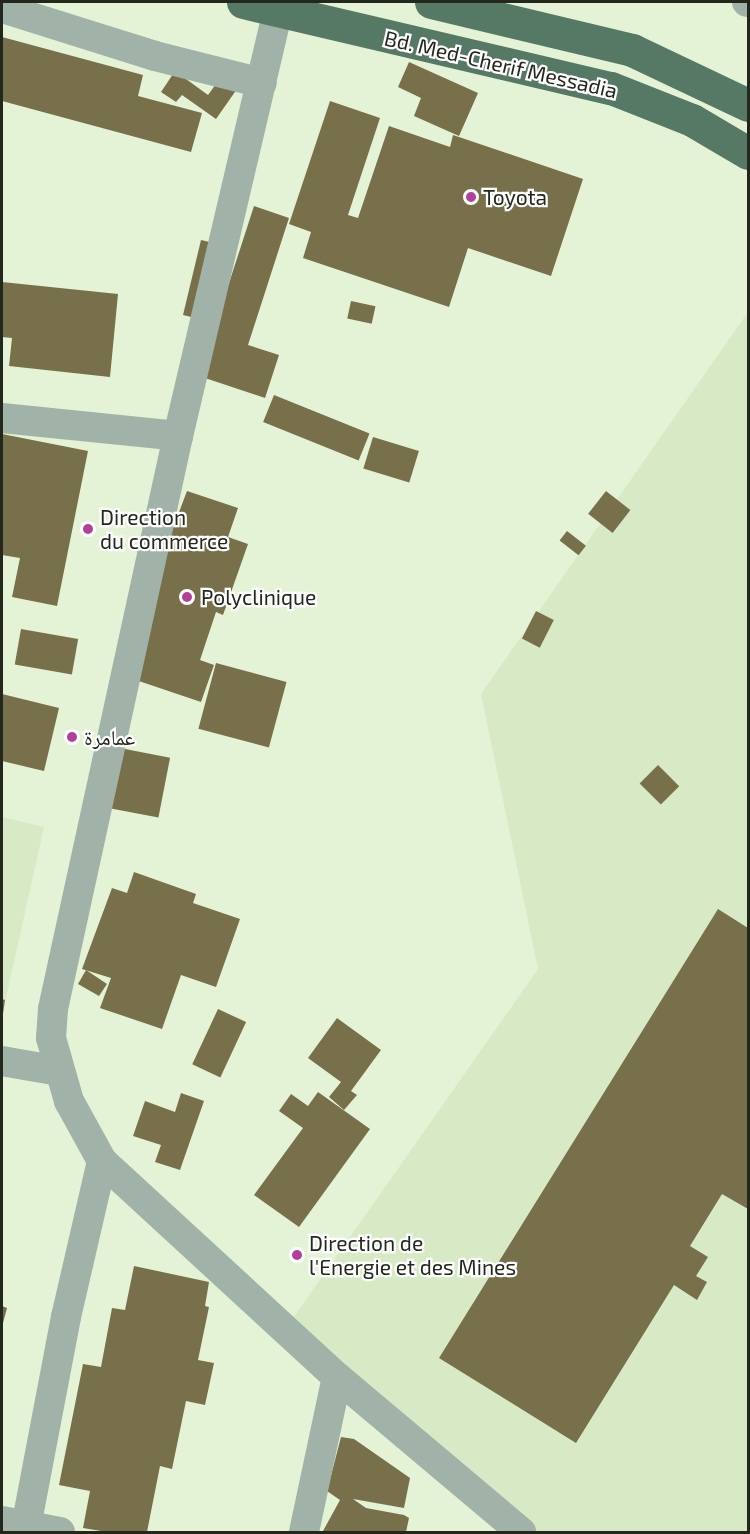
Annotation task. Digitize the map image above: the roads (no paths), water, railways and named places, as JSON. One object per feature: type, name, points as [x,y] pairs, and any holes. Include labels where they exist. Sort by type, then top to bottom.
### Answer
[{"type":"highway","name":"Bd. Med-Cherif Messadia","points":[[243,2],[611,88],[692,120],[748,153]]},
{"type":"highway","name":"Bd. Med-Cherif Messadia","points":[[431,2],[632,50],[748,105]]},
{"type":"street","points":[[2,8],[154,56],[262,83]]},
{"type":"street","points":[[278,10],[178,436],[53,1009],[51,1038],[59,1071],[82,1129],[102,1161],[337,1377],[520,1533]]},
{"type":"street","points":[[2,418],[178,436]]},
{"type":"street","points":[[2,1061],[59,1071]]},
{"type":"street","points":[[60,1533],[17,1527],[102,1161]]},
{"type":"street","points":[[304,1533],[337,1377]]},
{"type":"place","name":"Toyota","points":[[471,197]]},
{"type":"place","name":"Direction du commerce","points":[[88,529]]},
{"type":"place","name":"Polyclinique","points":[[187,597]]},
{"type":"place","name":"عمامرة","points":[[72,737]]},
{"type":"place","name":"Direction de l'Energie et des Mines","points":[[297,1255]]}]
